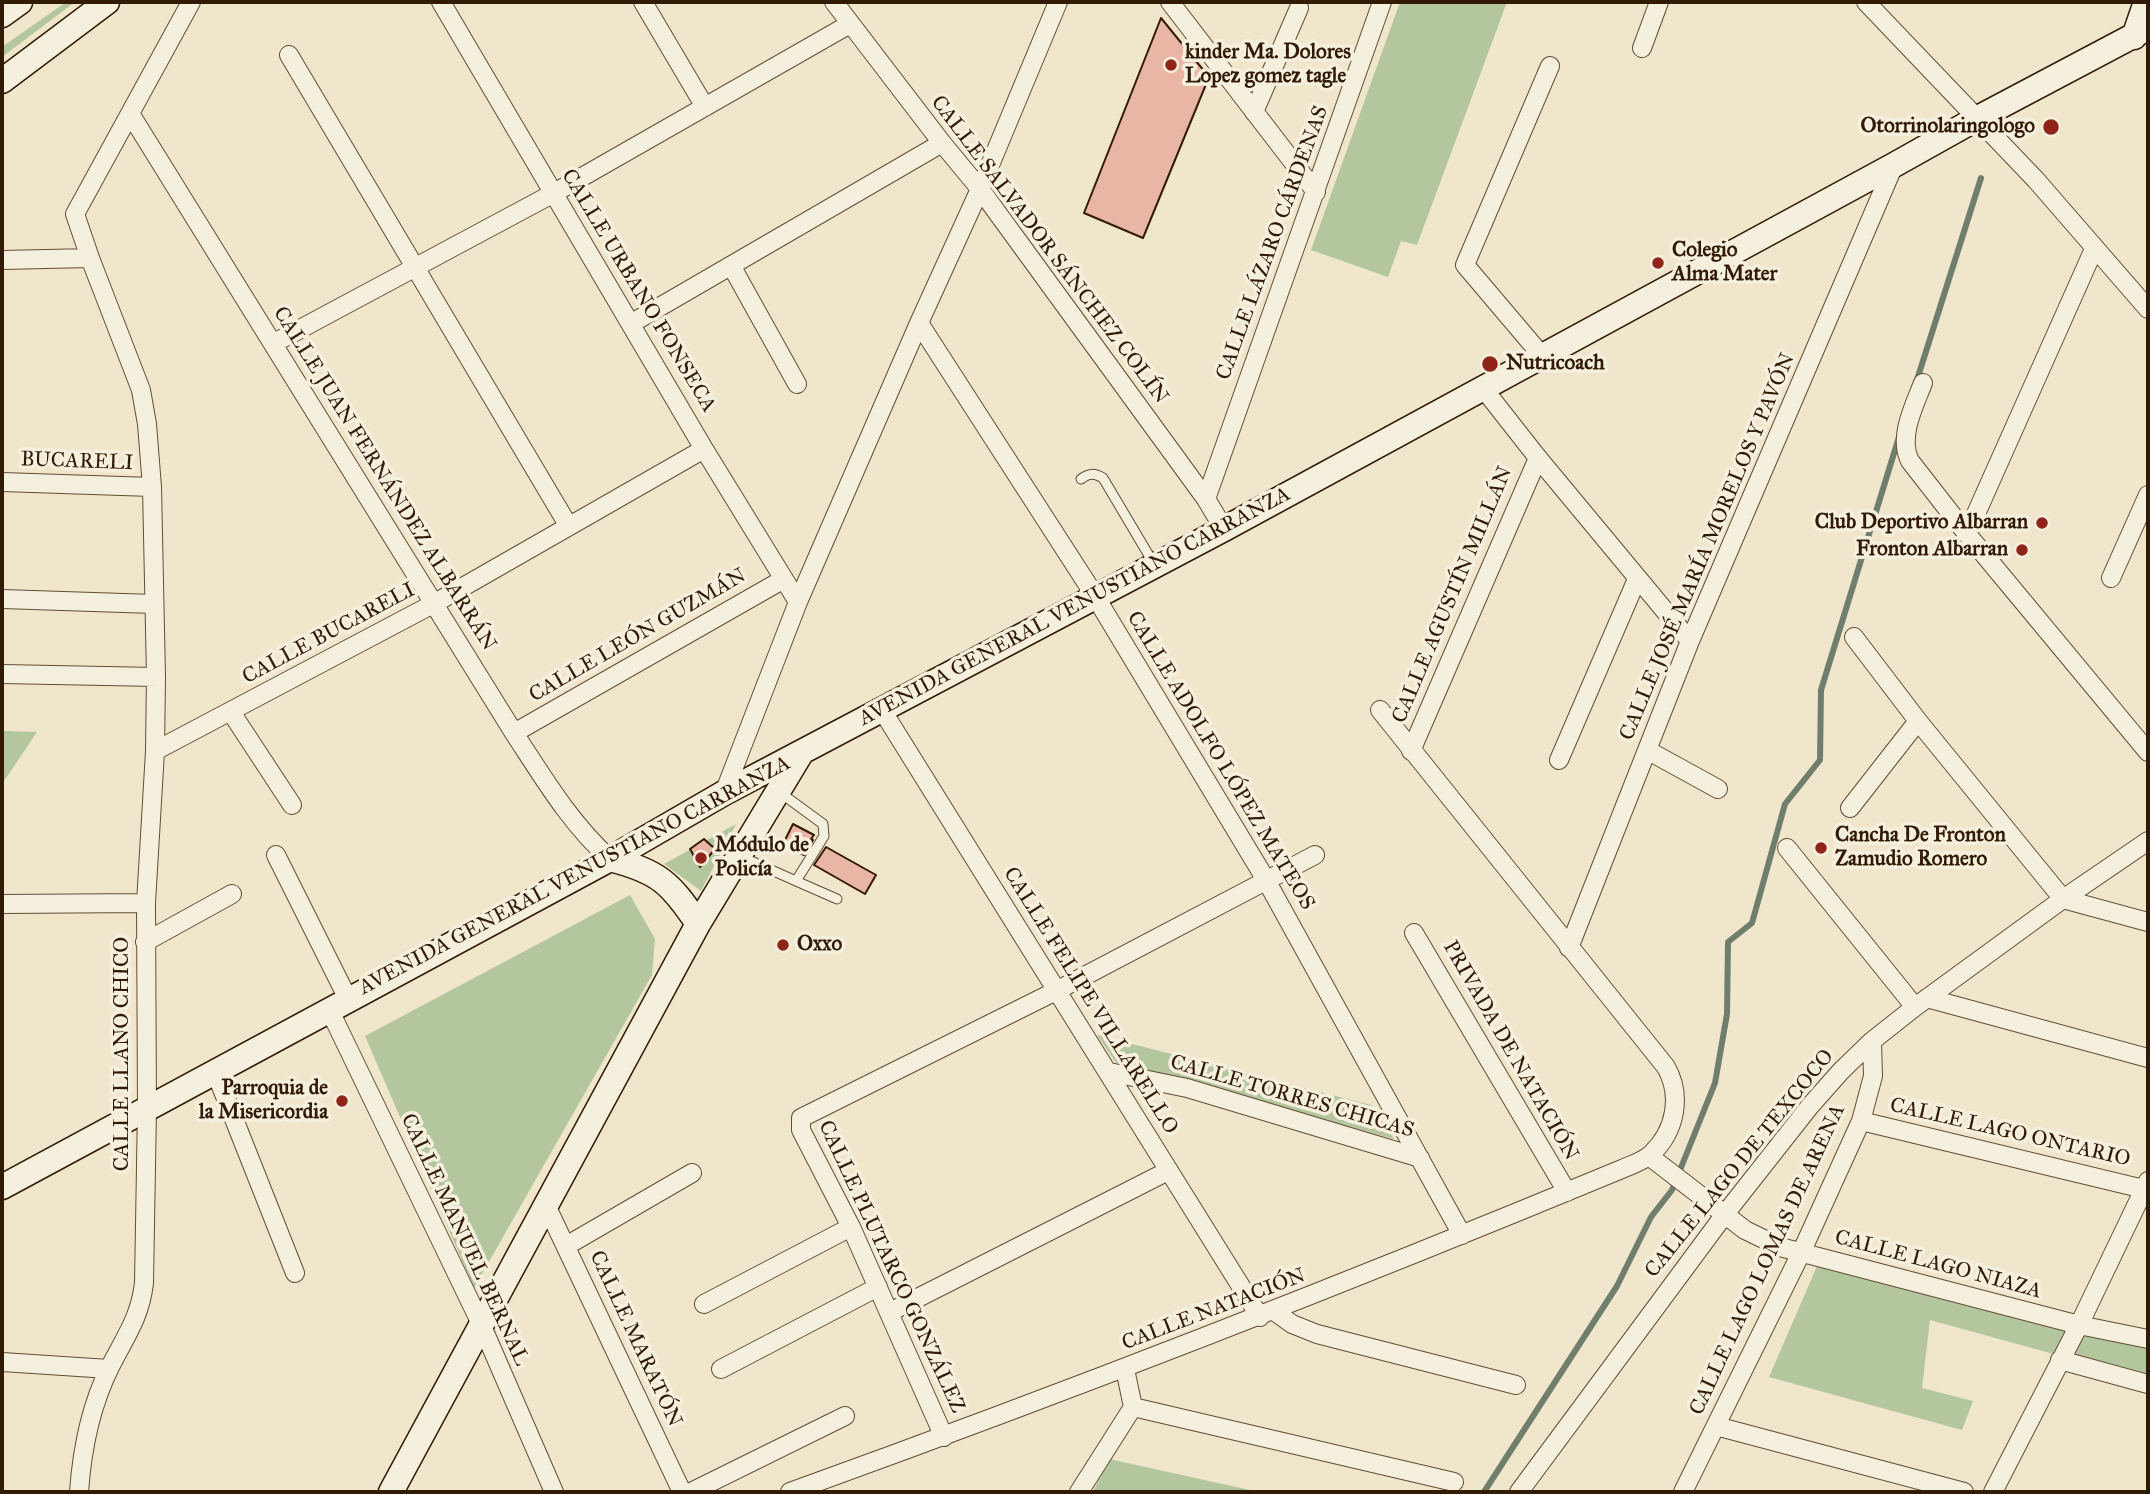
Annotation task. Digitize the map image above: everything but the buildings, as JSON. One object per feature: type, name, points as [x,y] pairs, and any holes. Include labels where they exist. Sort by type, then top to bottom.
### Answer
[{"type":"main road","points":[[2,15],[20,2]]},
{"type":"main road","points":[[2,81],[107,2]]},
{"type":"main road","points":[[2141,33],[2146,2]]},
{"type":"main road","name":"AVENIDA GENERAL VENUSTIANO CARRANZA","points":[[2,1187],[610,859],[724,793],[1224,529],[1976,119],[2141,33]]},
{"type":"main road","points":[[391,1492],[698,923],[800,754]]},
{"type":"main road","points":[[610,859],[651,872],[668,884],[698,923]]},
{"type":"street","points":[[131,115],[191,2]]},
{"type":"street","name":"CALLE URBANO FONSECA","points":[[441,2],[704,449],[798,602]]},
{"type":"street","points":[[643,2],[705,107]]},
{"type":"street","name":"CALLE SALVADOR SÁNCHEZ COLÍN","points":[[835,2],[942,144],[980,189],[1206,499],[1224,529]]},
{"type":"street","points":[[724,793],[798,602],[980,189],[1058,2]]},
{"type":"street","name":"CALLE LÁZARO CÁRDENAS","points":[[1206,499],[1382,2]]},
{"type":"street","points":[[1642,48],[1659,2]]},
{"type":"street","points":[[1866,2],[2036,180],[2148,309]]},
{"type":"street","points":[[1173,3],[1315,192]]},
{"type":"street","points":[[1254,112],[1299,8]]},
{"type":"street","points":[[274,343],[554,192],[850,24]]},
{"type":"street","points":[[289,55],[568,525]]},
{"type":"street","points":[[1543,356],[1465,265],[1550,66]]},
{"type":"street","name":"CALLE LLANO CHICO","points":[[79,1492],[86,1431],[109,1368],[132,1328],[142,1299],[147,1108],[145,942],[156,677],[152,487],[147,424],[141,390],[76,219],[76,211],[131,115]]},
{"type":"street","name":"CALLE JUAN FERNÁNDEZ ALBARRÁN","points":[[131,115],[514,733],[581,832],[610,859]]},
{"type":"street","points":[[632,323],[942,144]]},
{"type":"street","name":"CALLE JOSÉ MARÍA MORELOS Y PAVÓN","points":[[1569,948],[1690,641],[1894,166]]},
{"type":"street","points":[[1967,534],[2094,249]]},
{"type":"street","points":[[2,260],[90,257]]},
{"type":"street","points":[[732,267],[797,384]]},
{"type":"street","name":"CALLE ADOLFO LÓPEZ MATEOS","points":[[919,323],[1096,596],[1266,880],[1462,1235]]},
{"type":"street","points":[[1923,383],[1912,412],[1905,450],[1910,461],[2148,752]]},
{"type":"street","points":[[1483,388],[1690,641]]},
{"type":"street","name":"CALLE BUCARELI","points":[[155,751],[435,603],[704,449]]},
{"type":"street","name":"CALLE AGUSTÍN MILLÁN","points":[[1411,751],[1538,458]]},
{"type":"street","name":"BUCARELI","points":[[2,482],[152,487]]},
{"type":"street","points":[[2111,578],[2148,495]]},
{"type":"street","name":"CALLE LEÓN GUZMÁN","points":[[514,733],[784,579]]},
{"type":"street","points":[[1559,760],[1637,579]]},
{"type":"street","points":[[2,599],[154,604]]},
{"type":"street","points":[[1854,638],[2063,899],[2148,922]]},
{"type":"street","points":[[2,674],[156,677]]},
{"type":"street","name":"CALLE FELIPE VILLARELLO","points":[[882,709],[1168,1171],[1267,1314]]},
{"type":"street","points":[[1380,710],[1666,1067],[1673,1079],[1676,1103],[1674,1116],[1665,1136],[1649,1156]]},
{"type":"street","points":[[231,712],[292,805]]},
{"type":"street","points":[[1850,808],[1918,721]]},
{"type":"street","points":[[1647,750],[1718,789]]},
{"type":"street","name":"CALLE LAGO DE TEXCOCO","points":[[1519,1492],[1725,1214],[1810,1106],[1872,1041],[2063,899],[2148,841]]},
{"type":"street","points":[[1787,848],[1921,1003],[2148,1058]]},
{"type":"street","name":"CALLE MANUEL BERNAL","points":[[276,855],[338,1004],[554,1492]]},
{"type":"street","points":[[1056,991],[1315,855]]},
{"type":"street","points":[[145,942],[232,894]]},
{"type":"street","points":[[2,904],[146,903]]},
{"type":"street","name":"PRIVADA DE NATACIÓN","points":[[1414,933],[1567,1192]]},
{"type":"street","name":"CALLE PLUTARCO GONZÁLEZ","points":[[944,1437],[890,1312],[801,1130],[800,1122],[803,1115],[1056,991]]},
{"type":"street","name":"CALLE LAGO LOMAS DE ARENA","points":[[1683,1492],[1801,1253],[1861,1121],[1873,1076],[1872,1041]]},
{"type":"street","points":[[215,1072],[295,1273]]},
{"type":"street","name":"CALLE TORRES CHICAS","points":[[1109,1072],[1187,1087],[1420,1158]]},
{"type":"street","name":"CALLE LAGO ONTARIO","points":[[1861,1121],[2147,1186]]},
{"type":"street","name":"CALLE NATACIÓN","points":[[790,1492],[944,1437],[1267,1314],[1649,1156]]},
{"type":"street","name":"CALLE LAGO NIAZA","points":[[1649,1156],[1745,1230],[1762,1239],[1801,1253],[2079,1325],[2148,1339]]},
{"type":"street","points":[[890,1312],[1168,1171]]},
{"type":"street","points":[[566,1246],[692,1173]]},
{"type":"street","points":[[1993,1492],[2147,1186]]},
{"type":"street","name":"CALLE MARATÓN","points":[[546,1205],[682,1492]]},
{"type":"street","points":[[704,1304],[850,1227]]},
{"type":"street","points":[[721,1369],[878,1287]]},
{"type":"street","points":[[1267,1314],[1317,1334],[1516,1385]]},
{"type":"street","points":[[2060,1360],[2148,1384]]},
{"type":"street","points":[[2,1362],[109,1368]]},
{"type":"street","points":[[1079,1492],[1133,1407],[1125,1369]]},
{"type":"street","points":[[1133,1407],[1454,1482]]},
{"type":"street","points":[[691,1492],[845,1416]]},
{"type":"street","points":[[1716,1426],[1964,1492]]},
{"type":"lane","points":[[1081,479],[1089,474],[1097,474],[1103,478],[1154,565]]},
{"type":"lane","points":[[778,791],[825,828],[824,836],[796,881]]},
{"type":"lane","points":[[738,856],[837,899]]},
{"type":"green space","points":[[66,2],[75,2],[2,57],[2,47]]},
{"type":"green space","points":[[1400,2],[1507,2],[1417,245],[1401,241],[1388,277],[1311,250]]},
{"type":"green space","points":[[2,731],[37,732],[2,784]]},
{"type":"green space","points":[[736,824],[701,891],[664,864]]},
{"type":"green space","points":[[630,895],[655,939],[652,975],[474,1288],[365,1036]]},
{"type":"green space","points":[[1097,1035],[1371,1105],[1394,1139],[1116,1063]]},
{"type":"green space","points":[[1818,1264],[2148,1346],[2148,1380],[1930,1320],[1922,1388],[1973,1401],[1962,1430],[1769,1377]]},
{"type":"green space","points":[[1109,1459],[1259,1492],[1093,1492]]},
{"type":"waterway","points":[[1916,383],[1981,178]]},
{"type":"waterway","points":[[1484,1492],[1617,1286],[1651,1217],[1672,1190],[1715,1083],[1727,1014],[1728,942],[1752,923],[1785,804],[1820,760],[1821,690],[1899,437]]},
{"type":"place","name":"kinder Ma. Dolores Lopez gomez tagle","points":[[1171,65]]},
{"type":"place","name":"Otorrinolaringologo","points":[[2051,127]]},
{"type":"place","name":"Colegio Alma Mater","points":[[1658,263]]},
{"type":"place","name":"Nutricoach","points":[[1490,364]]},
{"type":"place","name":"Club Deportivo Albarran","points":[[2042,523]]},
{"type":"place","name":"Fronton Albarran","points":[[2022,550]]},
{"type":"place","name":"Cancha De Fronton Zamudio Romero","points":[[1821,848]]},
{"type":"place","name":"Módulo de Policía","points":[[701,858]]},
{"type":"place","name":"Oxxo","points":[[783,945]]},
{"type":"place","name":"Parroquia de la Misericordia","points":[[342,1101]]}]
